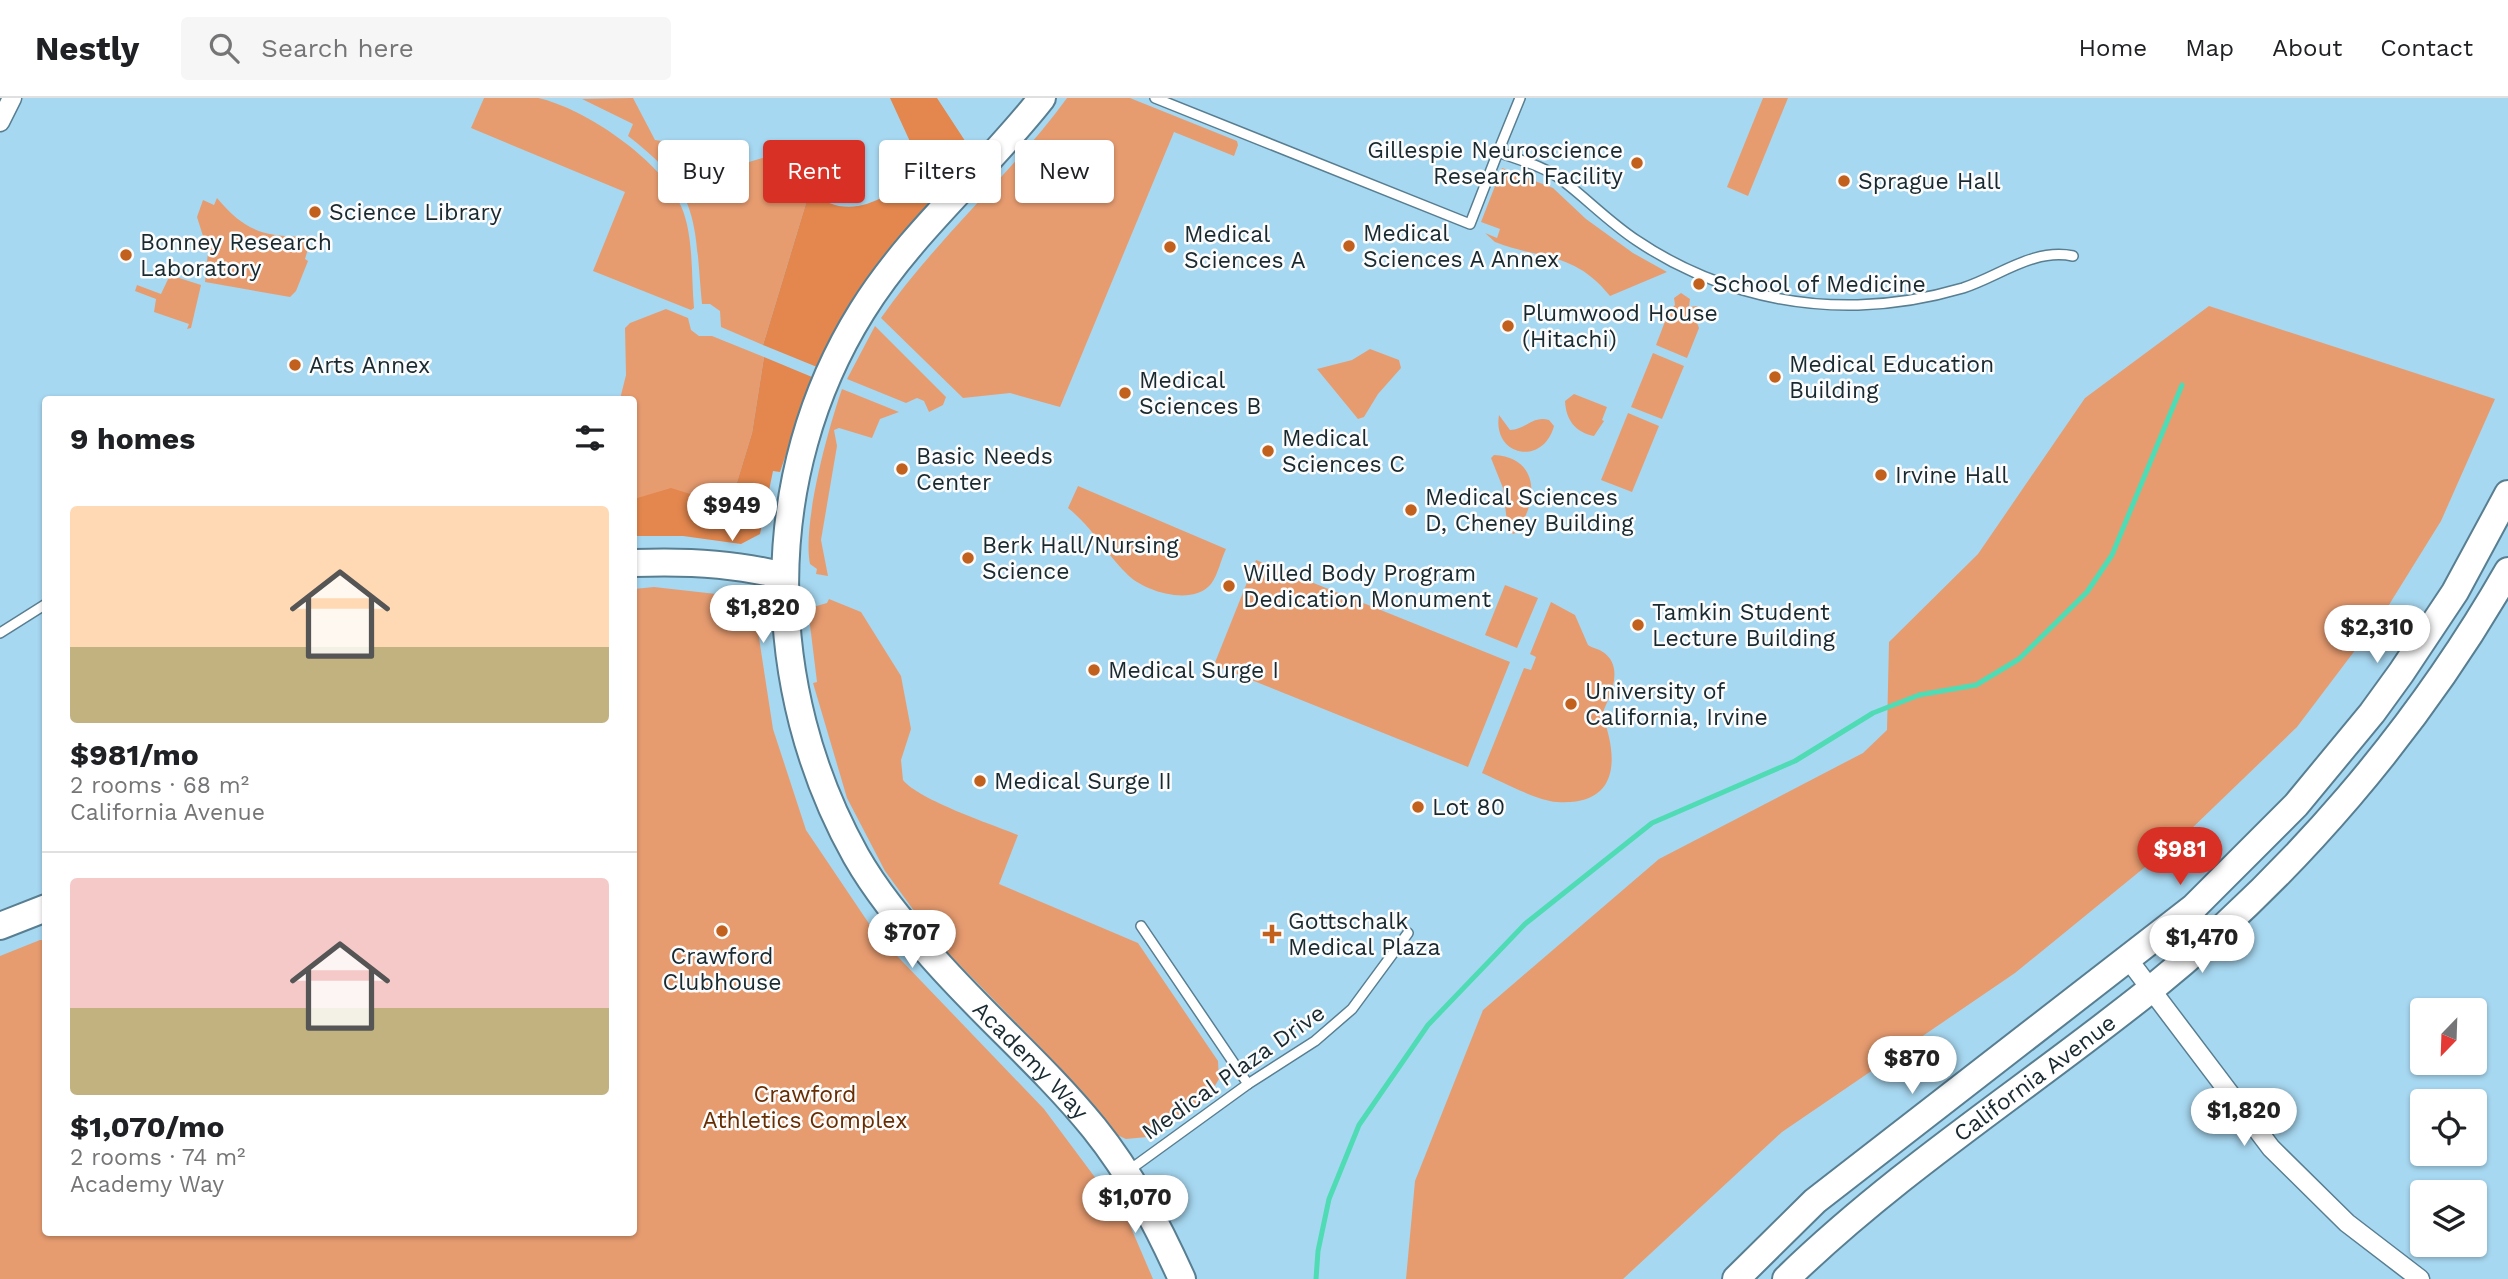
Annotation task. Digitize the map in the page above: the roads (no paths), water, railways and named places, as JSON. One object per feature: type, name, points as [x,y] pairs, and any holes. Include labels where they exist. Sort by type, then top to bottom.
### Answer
[{"type":"street","points":[[0,122],[12,98]]},
{"type":"street","name":"Academy Way","points":[[1042,98],[993,158],[910,247],[862,311],[839,353],[818,399],[798,465],[783,576],[786,642],[799,709],[821,782],[857,859],[900,920],[971,998],[1059,1087],[1126,1172],[1182,1279]]},
{"type":"street","name":"California Avenue","points":[[1736,1279],[1815,1201],[2203,898],[2296,805],[2346,747],[2455,592],[2508,494]]},
{"type":"street","points":[[637,563],[673,561],[753,568],[783,576]]},
{"type":"street","name":"California Avenue","points":[[1786,1279],[1880,1196],[2152,989],[2312,839],[2349,797],[2457,653],[2508,571]]},
{"type":"street","points":[[0,926],[42,910]]},
{"type":"street","points":[[2128,959],[2271,1149],[2347,1223],[2420,1279]]},
{"type":"lane","points":[[1155,98],[1470,224],[1520,98]]},
{"type":"lane","points":[[1498,152],[1561,179],[1603,216],[1685,270],[1725,286],[1752,292],[1802,301],[1857,305],[1909,300],[1965,287],[2039,257],[2057,253],[2073,256]]},
{"type":"lane","points":[[0,633],[42,607]]},
{"type":"lane","points":[[1141,926],[1248,1084]]},
{"type":"lane","name":"Medical Plaza Drive","points":[[1126,1172],[1248,1084],[1315,1041],[1352,1009],[1408,933]]},
{"type":"waterway","points":[[1316,1279],[1318,1251],[1329,1199],[1359,1125],[1428,1025],[1525,924],[1652,823],[1795,761],[1873,713],[1919,695],[1976,685],[2019,659],[2087,592],[2112,555],[2182,385]]},
{"type":"place","name":"Gillespie Neuroscience Research Facility","points":[[1637,163]]},
{"type":"place","name":"Sprague Hall","points":[[1844,181]]},
{"type":"place","name":"Science Library","points":[[315,212]]},
{"type":"place","name":"Medical Sciences A Annex","points":[[1349,246]]},
{"type":"place","name":"Medical Sciences A","points":[[1170,247]]},
{"type":"place","name":"Bonney Research Laboratory","points":[[126,255]]},
{"type":"place","name":"School of Medicine","points":[[1699,284]]},
{"type":"place","name":"Plumwood House (Hitachi)","points":[[1508,326]]},
{"type":"place","name":"Arts Annex","points":[[295,365]]},
{"type":"place","name":"Medical Education Building","points":[[1775,377]]},
{"type":"place","name":"Medical Sciences B","points":[[1125,393]]},
{"type":"place","name":"Medical Sciences C","points":[[1268,451]]},
{"type":"place","name":"Basic Needs Center","points":[[902,469]]},
{"type":"place","name":"Irvine Hall","points":[[1881,475]]},
{"type":"place","name":"Medical Sciences D, Cheney Building","points":[[1411,510]]},
{"type":"place","name":"Berk Hall/Nursing Science","points":[[968,558]]},
{"type":"place","name":"Willed Body Program Dedication Monument","points":[[1229,586]]},
{"type":"place","name":"Tamkin Student Lecture Building","points":[[1638,625]]},
{"type":"place","name":"Medical Surge I","points":[[1094,670]]},
{"type":"place","name":"University of California, Irvine","points":[[1571,704]]},
{"type":"place","name":"Medical Surge II","points":[[980,781]]},
{"type":"place","name":"Lot 80","points":[[1418,807]]},
{"type":"place","name":"Crawford Clubhouse","points":[[722,931]]},
{"type":"place","name":"Gottschalk Medical Plaza","points":[[1272,934]]},
{"type":"park label","name":"Crawford Athletics Complex","points":[[805,1107]]}]
